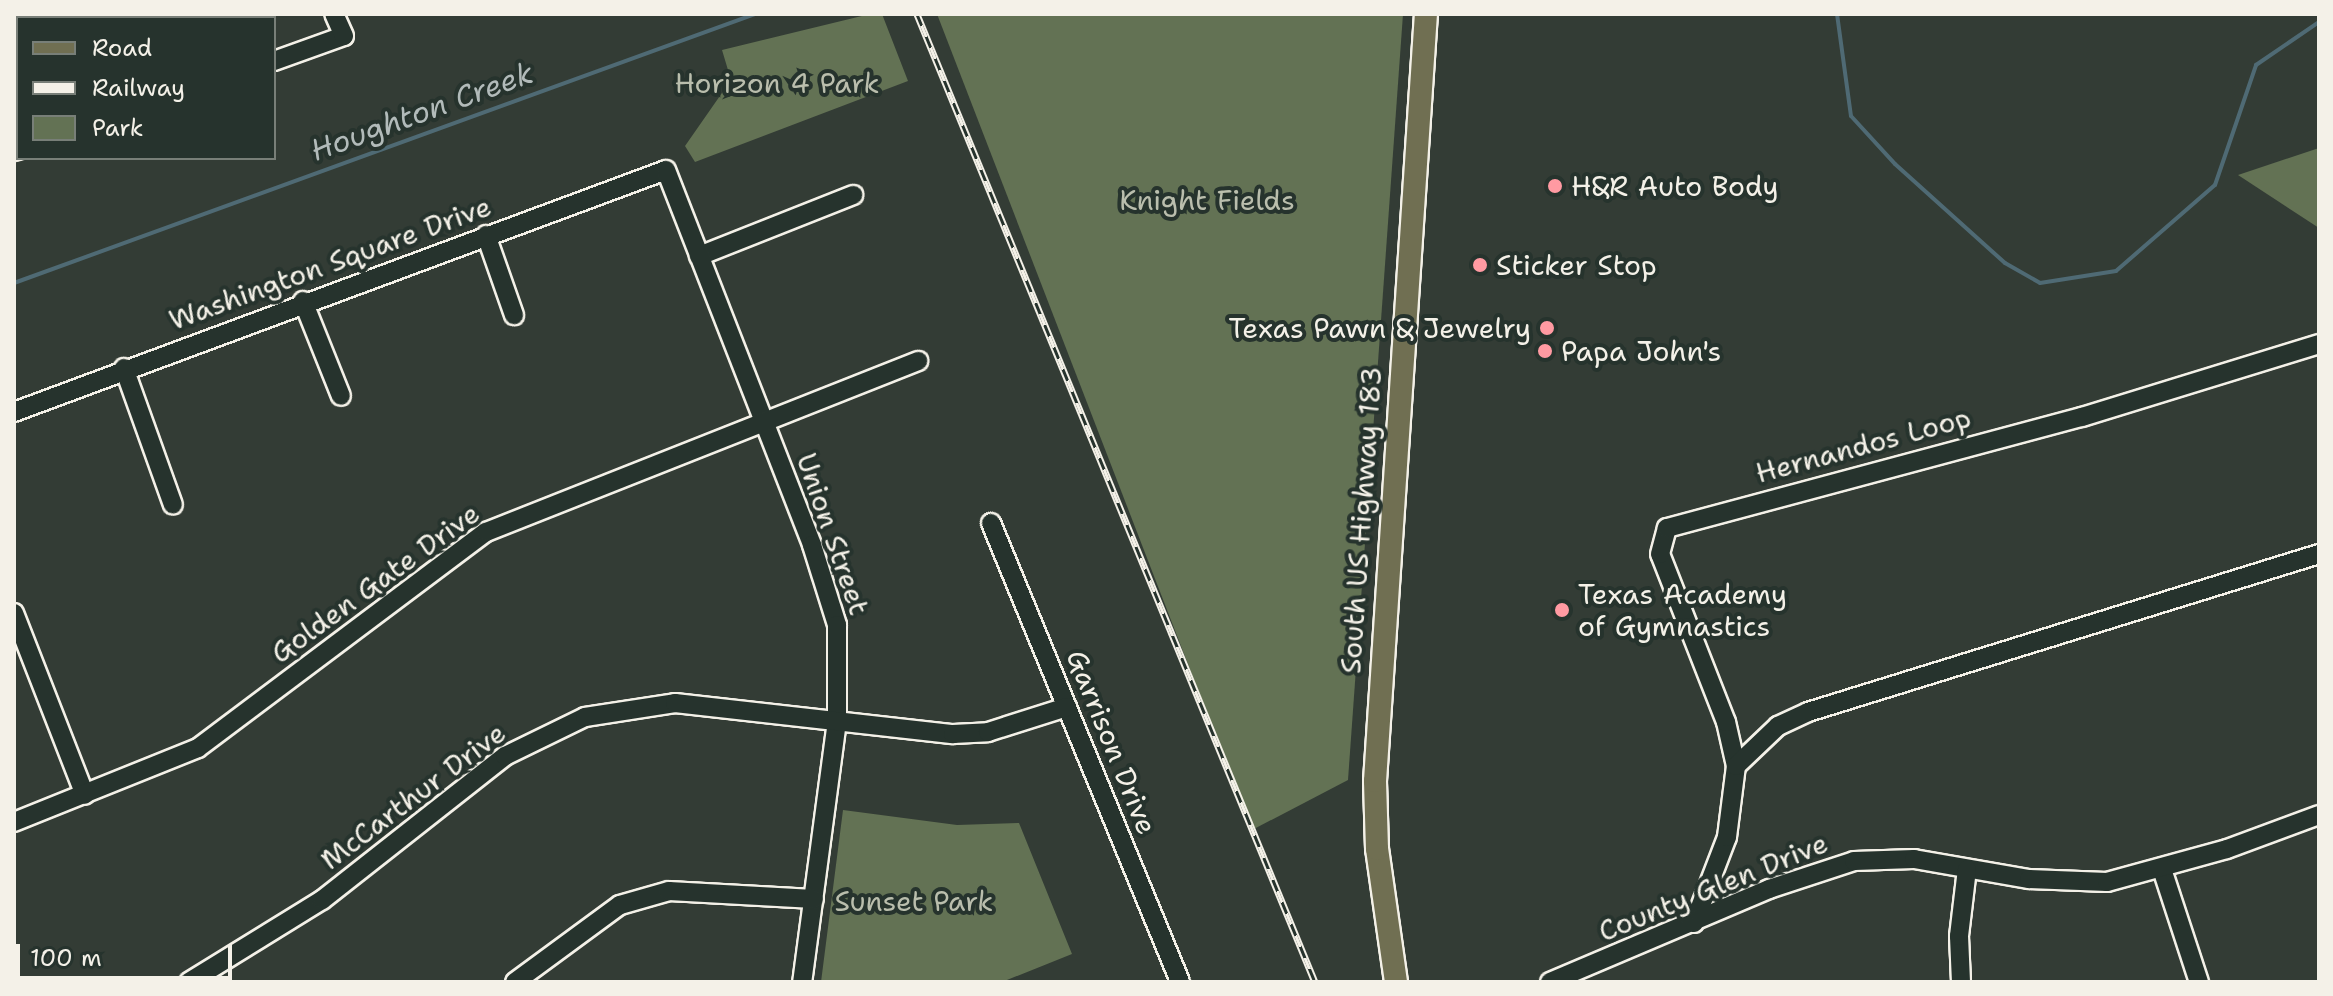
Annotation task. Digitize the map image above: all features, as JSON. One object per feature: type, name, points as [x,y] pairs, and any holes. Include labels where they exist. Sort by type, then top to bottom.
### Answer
[{"type":"main road","name":"South US Highway 183","points":[[1396,982],[1377,849],[1375,781],[1426,14]]},
{"type":"street","points":[[276,60],[344,36],[334,14]]},
{"type":"street","name":"Washington Square Drive","points":[[14,412],[303,301],[666,170]]},
{"type":"street","name":"Union Street","points":[[666,170],[764,421],[837,625],[837,721],[802,982]]},
{"type":"street","points":[[699,256],[853,195]]},
{"type":"street","points":[[486,235],[514,315]]},
{"type":"street","points":[[303,301],[341,396]]},
{"type":"street","name":"Hernandos Loop","points":[[1694,923],[1727,837],[1736,766],[1726,722],[1660,554],[1667,528],[2082,417],[2319,344]]},
{"type":"street","name":"Golden Gate Drive","points":[[14,822],[167,763],[217,735],[486,532],[918,361]]},
{"type":"street","points":[[124,368],[173,505]]},
{"type":"street","name":"Garrison Drive","points":[[991,523],[1180,982]]},
{"type":"street","points":[[1736,766],[1765,736],[1808,712],[2319,554]]},
{"type":"street","points":[[14,615],[85,795]]},
{"type":"street","name":"McCarthur Drive","points":[[189,982],[322,900],[505,756],[585,717],[675,703],[953,734],[988,732],[1067,707]]},
{"type":"street","name":"County Glen Drive","points":[[1550,982],[1780,884],[1854,861],[1914,859],[2080,883],[2162,869],[2319,815]]},
{"type":"street","points":[[1961,982],[1959,936],[1967,869]]},
{"type":"street","points":[[2162,869],[2199,982]]},
{"type":"street","points":[[515,982],[620,905],[669,891],[814,899]]},
{"type":"green space","name":"Horizon 4 Park","points":[[870,14],[882,14],[908,81],[695,162],[685,146],[731,80],[722,50]]},
{"type":"green space","name":"Knight Fields","points":[[937,14],[1403,14],[1348,780],[1252,830]]},
{"type":"green space","points":[[2319,148],[2319,228],[2238,175]]},
{"type":"green space","name":"Sunset Park","points":[[843,810],[957,825],[1019,823],[1072,954],[1002,982],[821,982]]},
{"type":"waterway","name":"Houghton Creek","points":[[14,283],[755,14]]},
{"type":"waterway","name":"Houghton Creek","points":[[1837,14],[1851,116],[1895,164],[2005,263],[2040,283],[2116,271],[2215,185],[2256,65],[2319,22]]},
{"type":"railway","points":[[917,14],[1315,982]]},
{"type":"place","name":"H&R Auto Body","points":[[1555,186]]},
{"type":"place","name":"Sticker Stop","points":[[1480,265]]},
{"type":"place","name":"Texas Pawn & Jewelry","points":[[1547,328]]},
{"type":"place","name":"Papa John's","points":[[1545,351]]},
{"type":"place","name":"Texas Academy of Gymnastics","points":[[1562,610]]}]
